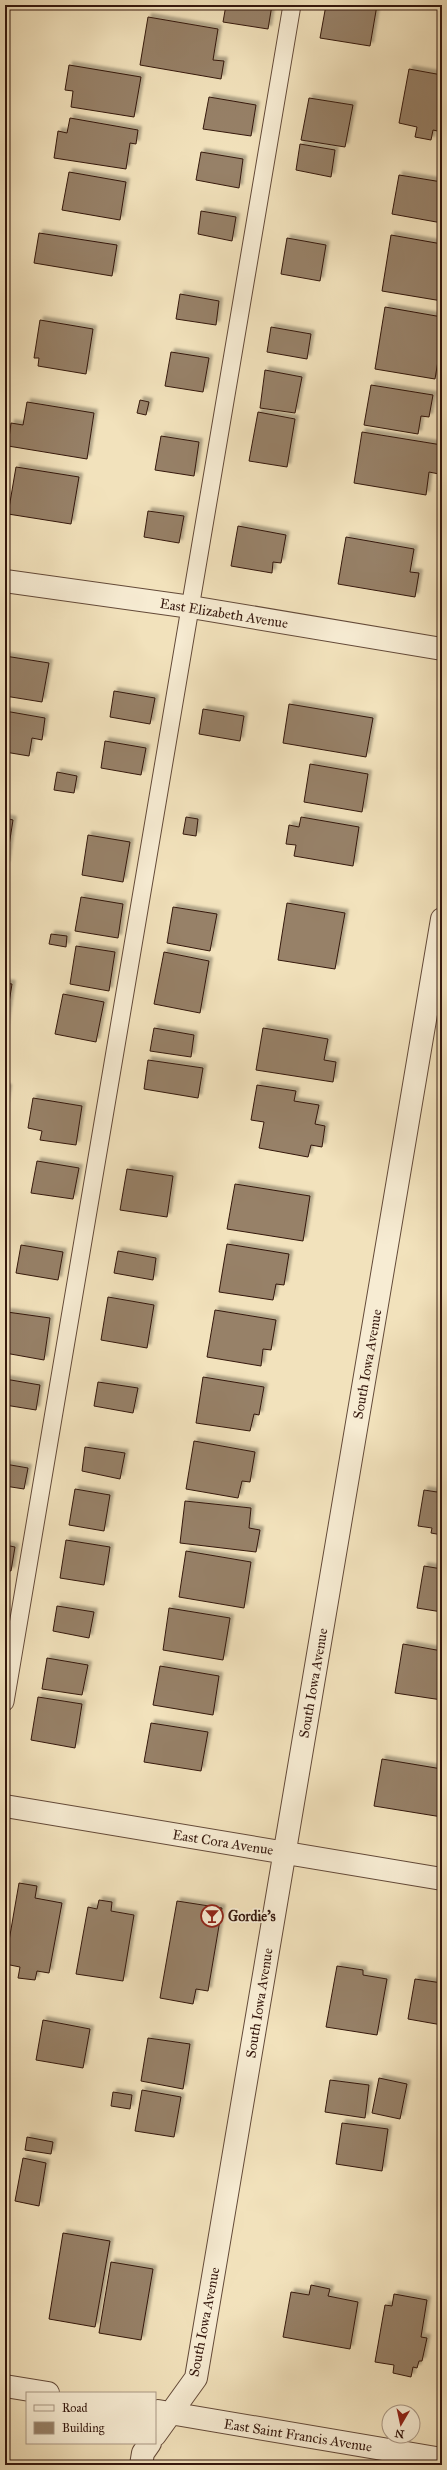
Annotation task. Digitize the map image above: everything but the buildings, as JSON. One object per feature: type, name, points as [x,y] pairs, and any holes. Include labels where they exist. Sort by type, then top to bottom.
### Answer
[{"type":"street","name":"East Elizabeth Avenue","points":[[5,581],[191,607],[442,649]]},
{"type":"street","name":"South Iowa Avenue","points":[[156,2432],[163,2412],[196,2378],[442,919]]},
{"type":"street","name":"East Cora Avenue","points":[[5,1806],[442,1879]]},
{"type":"street","points":[[5,2386],[42,2392]]},
{"type":"street","name":"East Saint Francis Avenue","points":[[163,2412],[442,2459]]},
{"type":"street","points":[[141,2465],[143,2453],[149,2444]]},
{"type":"lane","points":[[5,1702],[292,5]]},
{"type":"place","name":"Gordie's","points":[[212,1916]]}]
